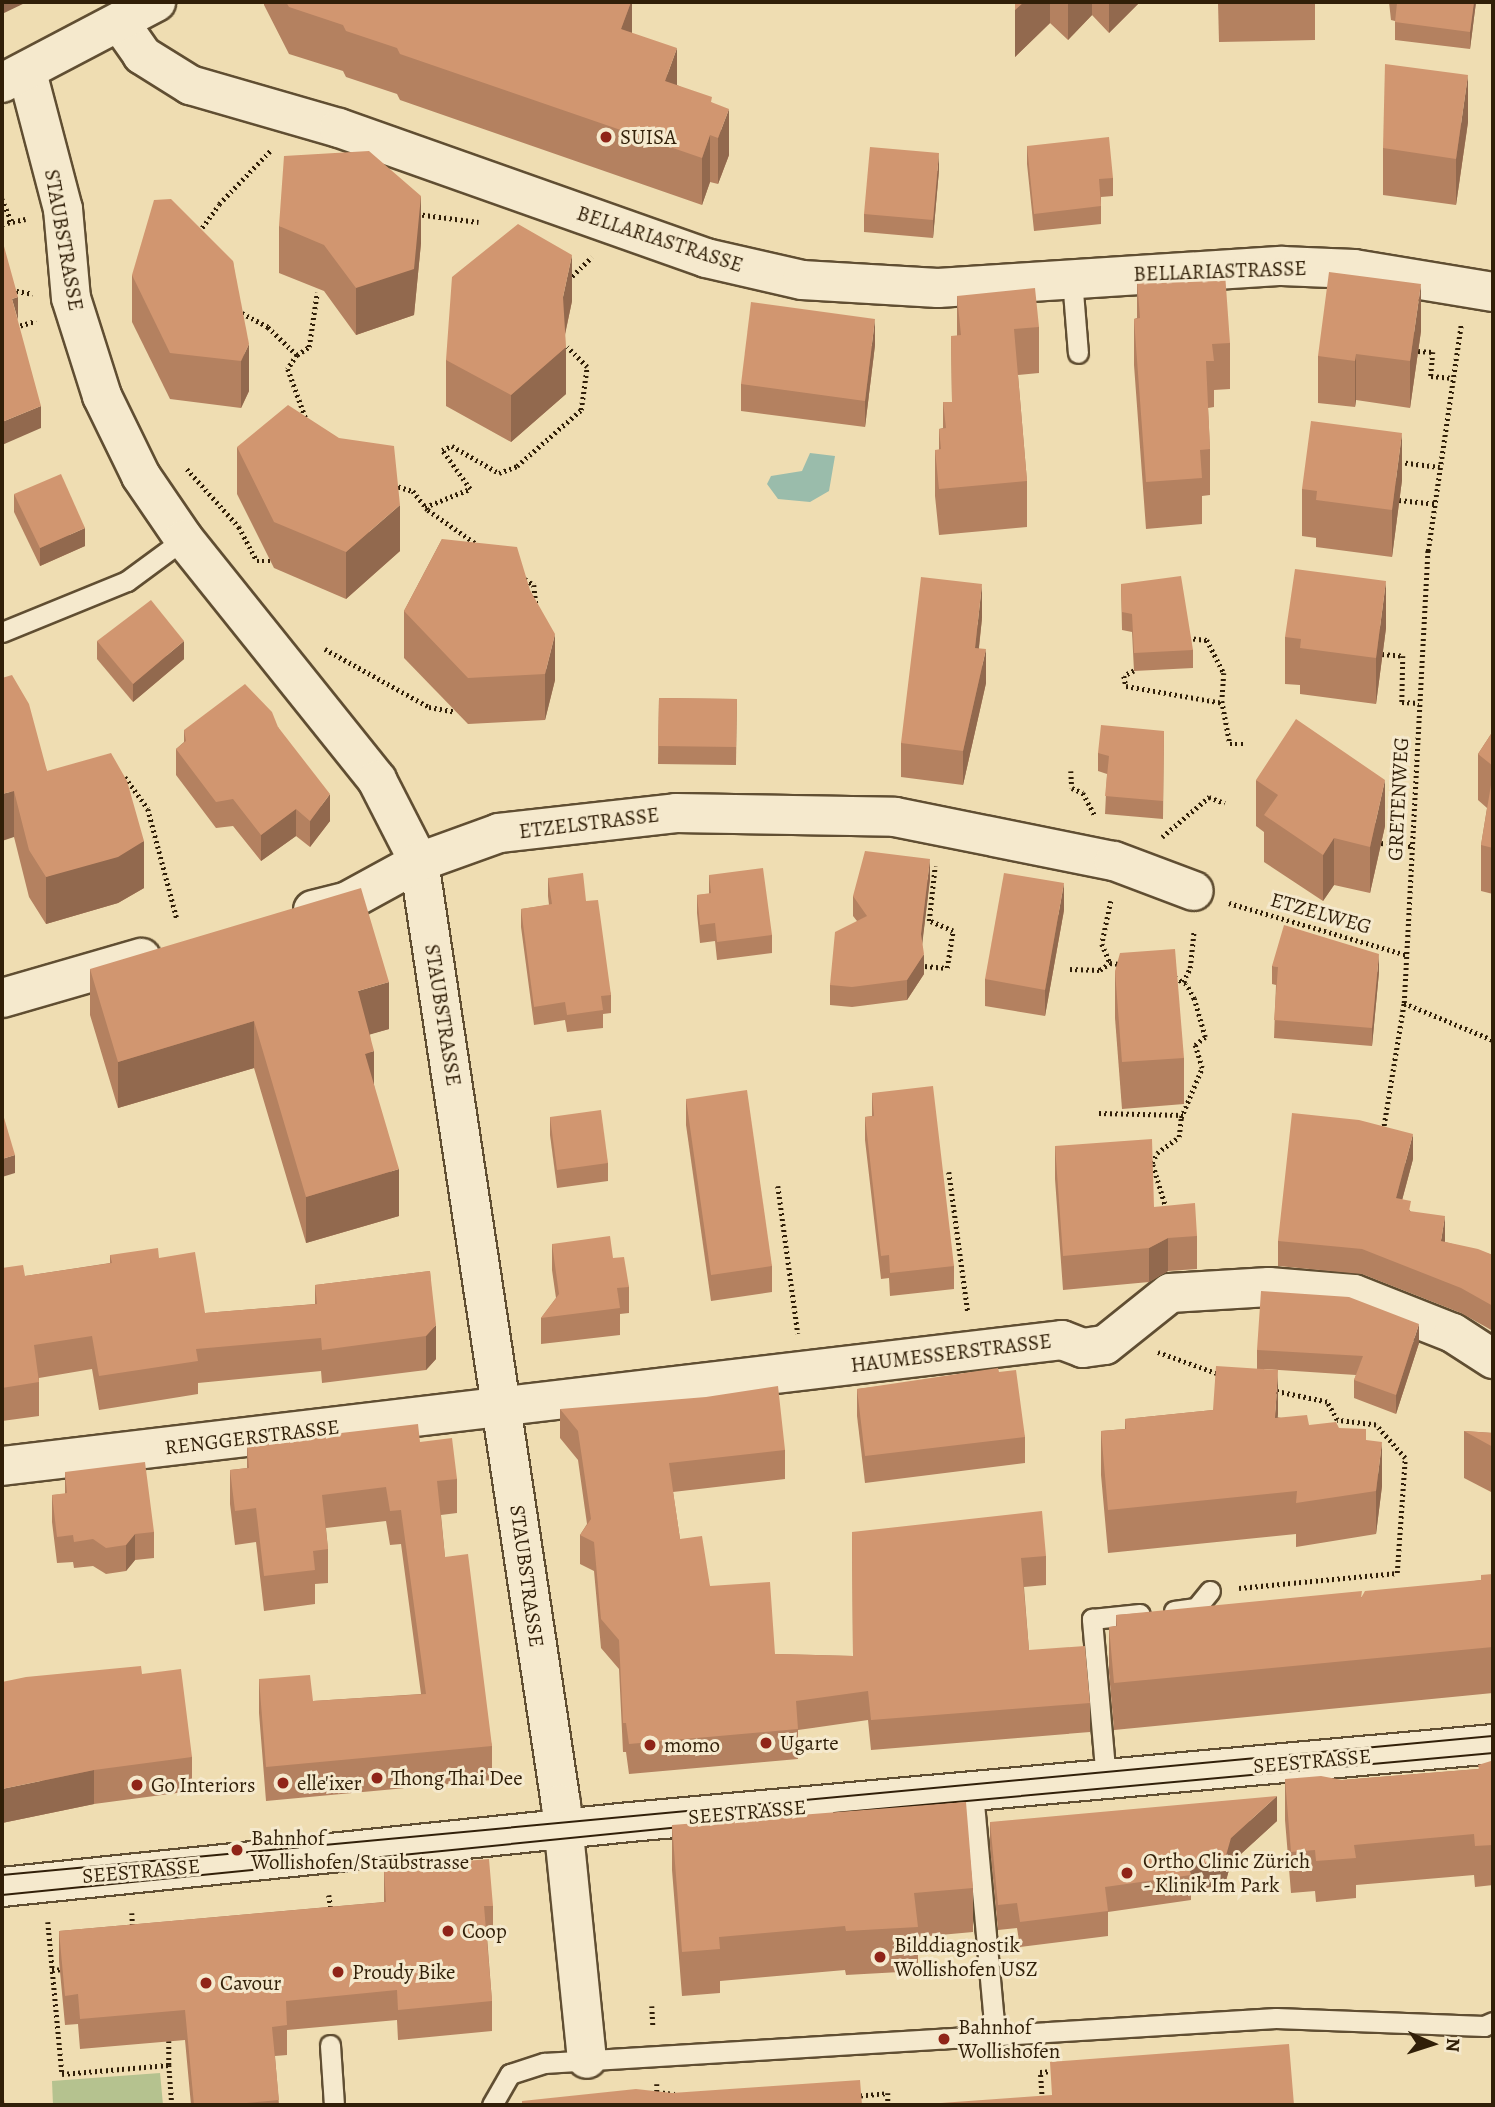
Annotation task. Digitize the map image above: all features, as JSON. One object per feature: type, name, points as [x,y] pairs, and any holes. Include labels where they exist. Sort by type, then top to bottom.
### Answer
[{"type":"street","points":[[15,78],[156,2]]},
{"type":"street","name":"BELLARIASTRASSE","points":[[120,23],[142,55],[190,85],[339,128],[727,263],[802,280],[877,287],[1294,266],[1354,269],[1493,292]]},
{"type":"street","name":"STAUBSTRASSE","points":[[15,78],[63,209],[71,298],[102,396],[141,476],[184,539],[377,780],[419,862],[503,1408],[564,1829],[587,2059]]},
{"type":"street","name":"ETZELSTRASSE","points":[[282,919],[345,902],[419,862],[499,833],[676,813],[829,813],[895,817],[1089,855],[1210,896]]},
{"type":"street","points":[[2,998],[178,933]]},
{"type":"street","points":[[1105,1345],[1170,1293],[1269,1287],[1354,1294],[1452,1334],[1493,1359]]},
{"type":"street","name":"HAUMESSERSTRASSE","points":[[503,1408],[1062,1340],[1083,1348],[1105,1345]]},
{"type":"street","name":"RENGGERSTRASSE","points":[[2,1466],[503,1408]]},
{"type":"street","name":"SEESTRASSE","points":[[2,1887],[564,1829],[1493,1744]]},
{"type":"lane","points":[[1072,279],[1078,353]]},
{"type":"lane","points":[[2,632],[127,581],[184,539]]},
{"type":"lane","points":[[1106,1780],[1092,1619],[1196,1608],[1210,1591]]},
{"type":"lane","points":[[973,1792],[995,2035]]},
{"type":"lane","points":[[492,2105],[510,2074],[528,2065],[587,2059],[1276,2018],[1490,2027]]},
{"type":"lane","points":[[330,2045],[334,2105]]},
{"type":"path","points":[[197,236],[219,204],[273,146]]},
{"type":"path","points":[[2,199],[13,222],[2,224]]},
{"type":"path","points":[[410,212],[484,222]]},
{"type":"path","points":[[559,288],[601,250]]},
{"type":"path","points":[[9,282],[3,291],[37,294]]},
{"type":"path","points":[[309,428],[288,369],[297,355],[309,347],[317,292]]},
{"type":"path","points":[[242,313],[268,327],[297,355]]},
{"type":"path","name":"GRETENWEG","points":[[1379,1144],[1392,1095],[1404,1003],[1419,703],[1434,504],[1462,316]]},
{"type":"path","points":[[2,331],[38,320]]},
{"type":"path","points":[[425,506],[470,489],[442,450],[452,446],[499,473],[517,467],[581,410],[587,367],[567,347]]},
{"type":"path","points":[[1418,351],[1433,352],[1431,376],[1453,378]]},
{"type":"path","points":[[1400,462],[1440,467]]},
{"type":"path","points":[[183,465],[239,527],[257,561],[270,561]]},
{"type":"path","points":[[387,483],[414,491],[425,506],[481,548]]},
{"type":"path","points":[[1399,500],[1434,504]]},
{"type":"path","points":[[513,570],[534,585],[537,609]]},
{"type":"path","points":[[1186,638],[1207,640],[1224,673],[1223,702],[1230,744],[1245,744]]},
{"type":"path","points":[[316,644],[429,707],[456,712]]},
{"type":"path","points":[[1382,654],[1403,656],[1402,702],[1419,703]]},
{"type":"path","points":[[1134,671],[1124,676],[1126,686],[1223,702]]},
{"type":"path","points":[[1072,771],[1072,788],[1091,805],[1097,824]]},
{"type":"path","points":[[112,775],[124,776],[148,809],[178,933]]},
{"type":"path","points":[[1155,837],[1171,833],[1209,797],[1225,803]]},
{"type":"path","points":[[1381,843],[1412,846]]},
{"type":"path","points":[[925,966],[947,968],[953,930],[929,921],[935,863]]},
{"type":"path","points":[[1110,963],[1102,944],[1113,893]]},
{"type":"path","name":"ETZELWEG","points":[[1210,896],[1407,955]]},
{"type":"path","points":[[1183,982],[1195,944]]},
{"type":"path","points":[[1070,969],[1100,970],[1110,963],[1130,967]]},
{"type":"path","points":[[1166,975],[1183,982],[1199,1010],[1205,1037],[1195,1045],[1202,1068],[1179,1136],[1157,1153],[1152,1163],[1167,1214]]},
{"type":"path","points":[[1404,1003],[1493,1040]]},
{"type":"path","points":[[1099,1113],[1184,1115]]},
{"type":"path","points":[[949,1172],[966,1304]]},
{"type":"path","points":[[778,1186],[800,1348]]},
{"type":"path","points":[[1105,1345],[1163,1353],[1226,1377]]},
{"type":"path","points":[[1210,1591],[1398,1573],[1405,1458],[1376,1425],[1338,1420],[1327,1402],[1263,1389]]},
{"type":"path","points":[[329,1895],[332,1920]]},
{"type":"path","points":[[132,1913],[134,1938]]},
{"type":"path","points":[[48,1922],[62,2074],[169,2065]]},
{"type":"path","points":[[52,1970],[76,1968]]},
{"type":"path","points":[[169,2041],[172,2105]]},
{"type":"path","points":[[1029,2102],[1042,2101],[1040,2073],[1067,2070]]},
{"type":"path","points":[[657,2092],[688,2098]]},
{"type":"path","points":[[848,2096],[888,2093],[888,2105]]},
{"type":"green space","points":[[160,2073],[163,2105],[53,2105],[52,2081]]},
{"type":"shaded area","points":[[810,453],[835,456],[829,491],[810,502],[778,499],[767,484],[771,476],[802,471]]},
{"type":"building","points":[[286,2],[631,2],[621,29],[677,48],[665,81],[712,97],[711,102],[729,109],[718,138],[710,135],[702,158],[400,54],[397,48],[346,31],[343,25],[289,7]]},
{"type":"building","points":[[1015,2],[1024,2],[1015,10]]},
{"type":"building","points":[[1391,2],[1474,2],[1470,32],[1395,22],[1397,3]]},
{"type":"building","points":[[1385,64],[1468,75],[1456,159],[1383,148]]},
{"type":"building","points":[[1109,137],[1113,178],[1099,179],[1101,206],[1034,214],[1027,146]]},
{"type":"building","points":[[870,147],[939,153],[933,220],[864,214]]},
{"type":"building","points":[[369,151],[421,196],[414,269],[356,288],[324,245],[279,226],[284,156]]},
{"type":"building","points":[[171,199],[233,261],[249,344],[241,361],[170,353],[132,275],[154,200]]},
{"type":"building","points":[[518,224],[572,255],[563,297],[566,347],[511,395],[446,360],[452,277]]},
{"type":"building","points":[[2,239],[18,297],[12,299],[41,406],[2,422]]},
{"type":"building","points":[[1329,272],[1421,284],[1410,361],[1356,354],[1355,361],[1318,356]]},
{"type":"building","points":[[1225,273],[1230,343],[1212,344],[1214,361],[1206,361],[1210,449],[1200,450],[1202,478],[1146,482],[1134,319],[1140,318],[1137,280]]},
{"type":"building","points":[[1035,288],[1039,327],[1014,329],[1027,481],[939,489],[935,450],[941,449],[939,429],[946,428],[943,402],[952,402],[951,336],[961,335],[957,296]]},
{"type":"building","points":[[751,302],[875,319],[865,401],[741,384]]},
{"type":"building","points":[[288,405],[339,438],[394,446],[400,505],[346,552],[274,522],[237,447]]},
{"type":"building","points":[[1311,421],[1402,433],[1392,510],[1316,500],[1317,491],[1302,489]]},
{"type":"building","points":[[61,474],[85,528],[40,548],[14,494]]},
{"type":"building","points":[[442,539],[517,547],[530,590],[555,634],[545,674],[468,678],[404,611]]},
{"type":"building","points":[[1295,569],[1386,581],[1376,658],[1300,648],[1301,639],[1285,637]]},
{"type":"building","points":[[1181,576],[1193,650],[1134,653],[1132,614],[1122,612],[1121,584]]},
{"type":"building","points":[[921,577],[982,584],[975,648],[986,649],[963,751],[901,743]]},
{"type":"building","points":[[151,600],[184,641],[133,684],[97,641]]},
{"type":"building","points":[[12,675],[29,704],[47,771],[111,753],[127,781],[144,841],[118,857],[46,877],[29,850],[14,791],[2,794],[2,678]]},
{"type":"building","points":[[245,684],[272,712],[278,727],[330,794],[310,821],[296,809],[261,835],[233,799],[216,802],[176,749],[186,741],[184,730]]},
{"type":"building","points":[[659,698],[737,699],[736,747],[658,746]]},
{"type":"building","points":[[1296,719],[1385,780],[1370,847],[1334,838],[1323,855],[1264,815],[1278,795],[1256,780]]},
{"type":"building","points":[[1101,725],[1164,731],[1163,801],[1105,796],[1109,756],[1098,753]]},
{"type":"building","points":[[1493,731],[1493,766],[1478,754]]},
{"type":"building","points":[[1493,773],[1493,848],[1481,845]]},
{"type":"building","points":[[865,851],[930,859],[921,934],[924,954],[907,980],[852,987],[830,985],[835,932],[867,916],[853,896]]},
{"type":"building","points":[[763,868],[772,935],[717,942],[715,923],[700,925],[697,895],[711,893],[709,875]]},
{"type":"building","points":[[583,873],[586,901],[598,900],[611,995],[601,996],[603,1010],[567,1015],[565,1002],[534,1007],[521,909],[552,904],[548,878]]},
{"type":"building","points":[[1004,873],[1064,883],[1045,990],[985,979]]},
{"type":"building","points":[[361,888],[389,982],[358,991],[374,1051],[365,1054],[399,1169],[306,1197],[254,1021],[118,1062],[90,969]]},
{"type":"building","points":[[1284,925],[1379,954],[1372,1028],[1274,1020],[1278,967],[1272,966]]},
{"type":"building","points":[[1175,949],[1184,1058],[1122,1062],[1115,971],[1120,953]]},
{"type":"building","points":[[933,1086],[954,1266],[890,1273],[889,1255],[881,1256],[865,1117],[874,1116],[872,1093]]},
{"type":"building","points":[[747,1090],[772,1266],[711,1275],[686,1099]]},
{"type":"building","points":[[601,1110],[608,1163],[557,1170],[550,1117]]},
{"type":"building","points":[[2,1111],[15,1155],[2,1159]]},
{"type":"building","points":[[1292,1113],[1359,1120],[1413,1134],[1396,1198],[1411,1201],[1409,1211],[1445,1216],[1441,1241],[1493,1255],[1493,1306],[1461,1288],[1362,1249],[1278,1241]]},
{"type":"building","points":[[1152,1139],[1154,1207],[1195,1203],[1197,1236],[1168,1238],[1149,1248],[1063,1256],[1055,1146]]},
{"type":"building","points":[[610,1236],[613,1258],[624,1257],[629,1287],[617,1288],[620,1308],[541,1318],[559,1294],[552,1244]]},
{"type":"building","points":[[158,1248],[159,1258],[195,1252],[205,1313],[317,1304],[315,1285],[430,1271],[436,1325],[426,1336],[322,1350],[321,1338],[196,1349],[198,1361],[99,1376],[92,1336],[34,1345],[39,1382],[2,1388],[2,1268],[23,1265],[25,1276],[112,1263],[110,1255]]},
{"type":"building","points":[[1261,1291],[1349,1297],[1419,1324],[1396,1395],[1354,1380],[1363,1356],[1257,1350]]},
{"type":"building","points":[[1216,1366],[1278,1370],[1275,1418],[1307,1415],[1309,1425],[1336,1422],[1339,1428],[1366,1429],[1366,1440],[1382,1442],[1376,1491],[1296,1503],[1297,1491],[1108,1510],[1101,1431],[1126,1429],[1125,1419],[1213,1410]]},
{"type":"building","points":[[998,1368],[999,1372],[1016,1370],[1025,1437],[865,1456],[857,1389]]},
{"type":"building","points":[[778,1386],[785,1450],[669,1463],[680,1539],[702,1536],[710,1586],[770,1582],[775,1654],[853,1656],[852,1532],[1042,1511],[1046,1556],[1021,1558],[1029,1650],[1085,1646],[1090,1703],[871,1720],[868,1691],[796,1701],[798,1729],[629,1744],[626,1723],[623,1723],[619,1640],[601,1619],[594,1542],[580,1535],[591,1519],[578,1431],[560,1409],[706,1397]]},
{"type":"building","points":[[418,1424],[420,1442],[452,1438],[457,1479],[437,1481],[445,1557],[468,1554],[492,1746],[266,1767],[259,1679],[310,1675],[313,1701],[426,1694],[401,1510],[390,1511],[386,1487],[322,1495],[328,1549],[313,1551],[315,1570],[264,1576],[256,1508],[235,1511],[230,1470],[249,1468],[247,1444]]},
{"type":"building","points":[[1464,1431],[1493,1433],[1493,1447]]},
{"type":"building","points":[[145,1462],[154,1532],[135,1534],[126,1545],[106,1548],[93,1539],[74,1542],[73,1535],[57,1537],[52,1495],[67,1493],[65,1472]]},
{"type":"building","points":[[1493,1574],[1493,1647],[1114,1683],[1109,1627],[1117,1626],[1116,1615],[1362,1591],[1361,1598],[1365,1591],[1481,1580],[1481,1575]]},
{"type":"building","points":[[141,1666],[142,1674],[181,1669],[192,1757],[94,1770],[2,1789],[2,1682],[26,1677]]},
{"type":"building","points":[[1493,1761],[1493,1845],[1475,1846],[1474,1834],[1354,1845],[1356,1858],[1316,1861],[1315,1850],[1291,1852],[1285,1779],[1321,1776],[1342,1780],[1479,1769],[1478,1765]]},
{"type":"building","points":[[1277,1796],[1231,1838],[1225,1859],[1189,1867],[1191,1875],[1105,1887],[1108,1911],[1020,1922],[1017,1903],[998,1905],[990,1822]]},
{"type":"building","points":[[966,1802],[973,1888],[914,1893],[918,1927],[846,1931],[845,1926],[719,1937],[720,1949],[682,1952],[672,1825]]},
{"type":"building","points":[[489,1859],[493,1906],[484,1906],[492,2001],[398,2010],[397,1990],[286,2001],[287,2025],[272,2027],[279,2100],[194,2105],[185,2010],[80,2019],[78,1994],[65,1996],[59,1931],[386,1902],[384,1868]]},
{"type":"building","points":[[1289,2044],[1294,2105],[913,2105],[1052,2095],[1050,2062]]},
{"type":"building","points":[[860,2080],[862,2105],[522,2105],[522,2101],[636,2089],[672,2093]]},
{"type":"tram line","points":[[2,1875],[1493,1736]]},
{"type":"tram line","points":[[834,1813],[1493,1753]]},
{"type":"tram line","points":[[2,1895],[691,1826]]},
{"type":"place","name":"SUISA","points":[[606,137]]},
{"type":"place","name":"Ugarte","points":[[766,1743]]},
{"type":"place","name":"momo","points":[[650,1745]]},
{"type":"place","name":"Thong Thai Dee","points":[[377,1778]]},
{"type":"place","name":"elle'ixer","points":[[283,1783]]},
{"type":"place","name":"Go Interiors","points":[[137,1785]]},
{"type":"place","name":"Bahnhof Wollishofen/Staubstrasse","points":[[237,1850]]},
{"type":"place","name":"Ortho Clinic Zürich - Klinik Im Park","points":[[1127,1873]]},
{"type":"place","name":"Coop","points":[[448,1931]]},
{"type":"place","name":"Bilddiagnostik Wollishofen USZ","points":[[880,1957]]},
{"type":"place","name":"Proudy Bike","points":[[338,1972]]},
{"type":"place","name":"Cavour","points":[[206,1983]]},
{"type":"place","name":"Bahnhof Wollishofen","points":[[944,2039]]}]
